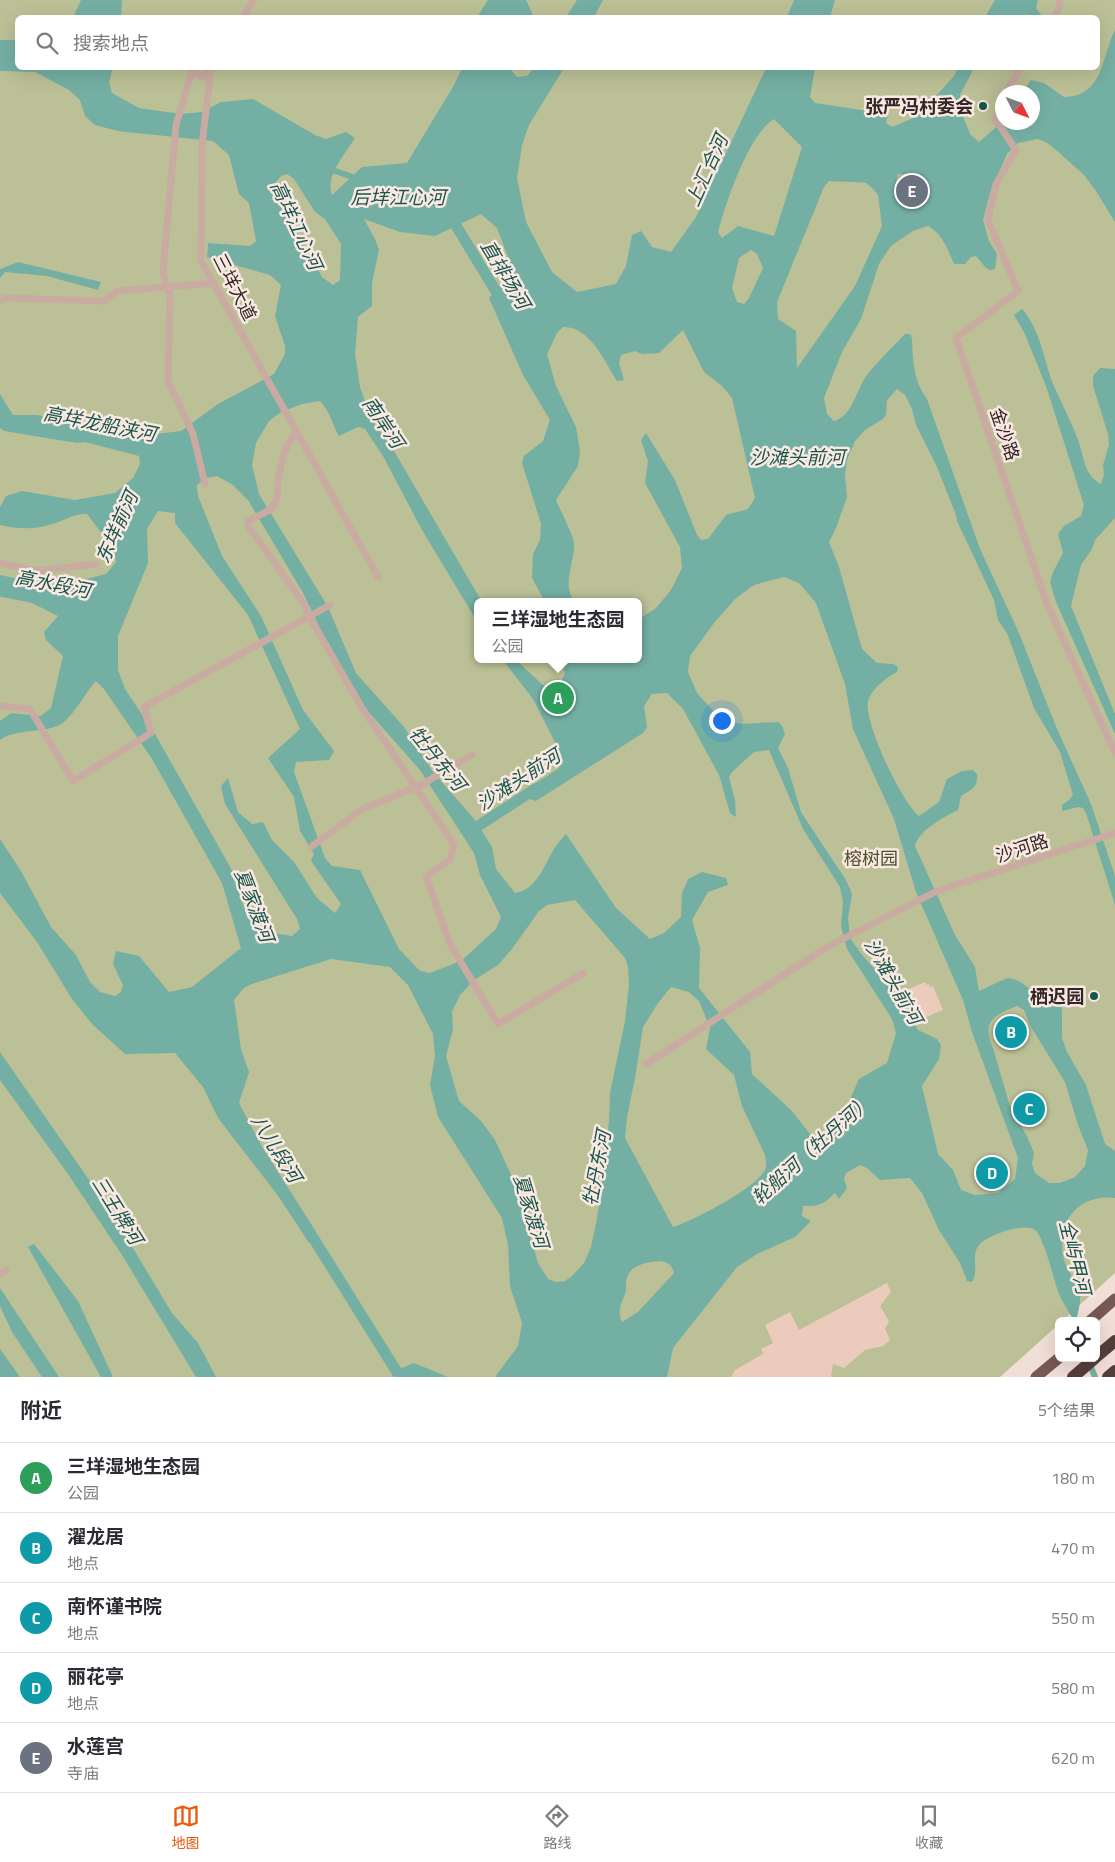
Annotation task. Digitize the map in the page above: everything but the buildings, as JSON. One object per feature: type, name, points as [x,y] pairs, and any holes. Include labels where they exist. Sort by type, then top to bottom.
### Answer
[{"type":"highway","points":[[1100,1354],[1113,1342]]},
{"type":"highway","points":[[1074,1376],[1091,1362]]},
{"type":"highway","points":[[1108,1377],[1115,1371]]},
{"type":"main road","points":[[1095,1317],[1115,1299]]},
{"type":"main road","points":[[1036,1377],[1055,1362]]},
{"type":"street","points":[[244,15],[254,0]]},
{"type":"street","points":[[1055,15],[1059,8],[1060,0]]},
{"type":"street","points":[[204,482],[193,436],[168,381],[170,294],[166,286],[163,269],[176,125],[192,72],[203,77],[209,70]]},
{"type":"street","name":"三垟大道","points":[[211,70],[202,144],[201,261],[297,432]]},
{"type":"street","points":[[1010,85],[1019,70]]},
{"type":"street","name":"金沙路","points":[[1002,130],[1016,150],[996,184],[988,220],[1018,291],[956,338],[1047,604],[1115,753]]},
{"type":"street","points":[[0,300],[5,298],[104,301],[117,290],[213,283]]},
{"type":"street","points":[[378,577],[297,432],[289,440],[284,450],[277,498],[272,508],[248,521],[248,526],[305,605],[309,616],[362,708],[418,786],[454,844],[450,860],[426,876],[450,944],[498,1024],[582,973]]},
{"type":"street","points":[[0,563],[35,571],[96,564]]},
{"type":"street","points":[[0,706],[30,709],[73,781],[151,734],[144,707],[330,605]]},
{"type":"street","points":[[311,847],[361,810],[418,786],[472,755]]},
{"type":"street","name":"沙河路","points":[[646,1064],[826,946],[938,891],[1115,833]]},
{"type":"green space","name":"榕树园","points":[[0,0],[1115,0],[1115,1273],[1066,1317],[1055,1317],[1055,1328],[1000,1377],[0,1377]]},
{"type":"shaded area","points":[[925,982],[930,987],[933,986],[943,1010],[924,1018],[918,1003],[907,1007],[901,992]]},
{"type":"shaded area","points":[[887,1283],[891,1292],[880,1306],[889,1321],[885,1329],[890,1340],[883,1346],[865,1350],[844,1368],[833,1364],[831,1377],[731,1377],[735,1370],[763,1354],[761,1349],[773,1343],[765,1325],[790,1312],[799,1330]]},
{"type":"water","points":[[81,0],[122,0],[121,15],[74,15]]},
{"type":"water","points":[[488,0],[526,0],[533,15],[478,15]]},
{"type":"water","points":[[577,0],[603,0],[595,15],[567,15]]},
{"type":"water","points":[[794,0],[835,0],[831,15],[788,15]]},
{"type":"water","points":[[995,0],[1038,0],[1036,8],[1041,15],[1026,14],[986,15]]},
{"type":"water","points":[[1115,30],[1115,222],[1084,175],[1055,149],[1038,139],[1018,143],[1007,154],[990,193],[983,220],[989,241],[997,254],[995,269],[990,270],[986,268],[976,256],[971,257],[965,264],[954,264],[941,237],[928,226],[913,231],[891,246],[879,264],[861,319],[842,352],[824,398],[827,414],[834,421],[846,414],[863,381],[871,370],[905,334],[910,334],[916,377],[927,399],[980,549],[1019,633],[1057,729],[1091,804],[1115,876],[1115,905],[1086,813],[1083,808],[1078,807],[1062,811],[1062,805],[1073,795],[1060,752],[1034,708],[1007,633],[998,620],[994,600],[957,521],[937,467],[916,425],[912,409],[905,395],[897,389],[887,400],[886,415],[883,419],[865,430],[855,441],[847,460],[845,476],[847,497],[829,542],[839,567],[862,649],[877,663],[893,664],[898,667],[897,672],[875,689],[869,697],[868,712],[878,744],[903,796],[919,816],[939,802],[947,779],[962,771],[973,770],[977,774],[975,786],[961,796],[958,810],[939,820],[926,830],[917,840],[915,846],[955,935],[975,967],[979,991],[1010,978],[1024,984],[1039,999],[1057,990],[1062,1010],[1062,1038],[1067,1052],[1086,1085],[1105,1144],[1115,1151],[1115,1198],[1100,1198],[1079,1206],[1072,1213],[1063,1231],[1062,1242],[1065,1263],[1080,1294],[1077,1317],[1072,1317],[1059,1294],[1042,1241],[1035,1230],[1016,1228],[999,1233],[981,1243],[977,1247],[975,1257],[974,1278],[972,1282],[967,1281],[960,1263],[939,1230],[922,1193],[910,1178],[880,1180],[867,1168],[860,1165],[846,1173],[844,1179],[847,1188],[839,1199],[835,1193],[821,1204],[803,1206],[802,1216],[811,1221],[795,1237],[757,1254],[737,1267],[673,1348],[667,1377],[495,1377],[518,1346],[522,1323],[510,1286],[508,1245],[502,1218],[438,1117],[430,1085],[435,1056],[433,1034],[408,985],[390,967],[331,959],[252,984],[244,988],[234,1000],[241,1049],[249,1072],[239,1103],[261,1145],[311,1224],[317,1238],[309,1243],[279,1197],[218,1118],[203,1087],[175,1053],[125,1054],[92,1024],[72,999],[37,942],[0,893],[0,839],[21,871],[51,927],[76,955],[90,982],[100,992],[115,996],[121,992],[123,985],[113,964],[116,951],[139,956],[169,992],[192,987],[241,948],[222,883],[152,759],[104,689],[96,681],[73,713],[64,722],[49,728],[7,736],[0,740],[0,721],[11,713],[41,716],[51,708],[63,656],[46,640],[44,632],[58,616],[0,587],[0,575],[14,578],[35,589],[52,588],[106,574],[116,562],[114,549],[87,514],[73,516],[46,526],[19,528],[0,525],[0,507],[6,496],[22,491],[75,500],[115,493],[133,478],[140,464],[139,456],[85,442],[77,443],[4,431],[0,428],[0,394],[13,415],[37,415],[140,436],[181,431],[218,404],[274,374],[285,354],[285,346],[275,316],[281,285],[270,275],[207,257],[208,243],[250,246],[256,241],[249,203],[239,194],[229,155],[213,141],[118,131],[95,125],[85,116],[80,100],[69,90],[35,72],[0,71],[0,40],[15,40],[15,70],[112,70],[109,82],[112,93],[139,108],[181,114],[202,112],[221,102],[253,99],[315,135],[326,139],[346,132],[355,138],[337,165],[331,180],[332,195],[362,167],[407,163],[461,70],[511,70],[517,77],[527,76],[532,70],[563,70],[529,125],[522,145],[517,178],[526,222],[552,272],[577,292],[616,284],[626,266],[632,235],[641,231],[652,247],[671,252],[696,217],[765,70],[815,70],[810,97],[815,103],[868,111],[887,101],[889,108],[886,123],[892,127],[918,116],[954,76],[957,70],[973,70],[960,95],[960,101],[970,134],[979,142],[995,128],[995,130],[1040,130],[1040,85],[1028,85],[1031,80],[1044,83],[1064,97],[1070,97],[1088,89],[1099,75]],"holes":[[[774,119],[802,147],[774,236],[738,226],[722,238],[718,232],[732,188],[747,154],[764,127]],[[287,174],[294,179],[315,212],[325,219],[341,244],[340,280],[333,285],[322,277],[278,197],[276,182],[281,176]],[[898,174],[914,174],[926,181],[916,200],[908,200],[896,182]],[[829,181],[866,183],[878,195],[882,226],[855,286],[797,368],[796,331],[778,319],[777,302],[824,187]],[[481,214],[497,228],[511,265],[511,272],[489,298],[523,375],[550,420],[543,441],[524,456],[522,463],[541,524],[540,540],[533,554],[532,578],[543,598],[573,598],[569,588],[569,580],[574,544],[556,500],[578,466],[580,451],[576,427],[556,386],[547,354],[557,333],[563,327],[573,328],[589,338],[617,381],[624,380],[619,363],[621,355],[635,351],[642,354],[659,353],[683,330],[704,372],[722,386],[732,398],[755,498],[748,509],[726,515],[708,539],[701,540],[697,535],[675,480],[646,433],[641,440],[648,461],[645,483],[680,547],[682,568],[671,590],[656,608],[642,617],[642,663],[562,663],[565,674],[557,689],[544,686],[519,663],[505,663],[533,699],[561,754],[562,762],[558,769],[517,795],[536,801],[643,733],[647,727],[644,706],[652,694],[667,693],[683,709],[719,775],[730,813],[736,817],[735,801],[729,777],[754,752],[769,750],[803,829],[840,887],[843,902],[841,926],[847,949],[892,1019],[896,1033],[887,1063],[859,1079],[839,1124],[826,1141],[814,1139],[791,1110],[752,1074],[750,1052],[699,988],[700,948],[692,920],[708,892],[728,885],[726,878],[702,872],[688,879],[682,893],[681,917],[664,933],[650,939],[616,908],[566,834],[557,844],[540,874],[530,887],[515,893],[496,869],[492,847],[475,820],[433,772],[404,727],[356,673],[328,607],[259,494],[252,465],[256,443],[269,421],[281,412],[302,404],[320,401],[329,413],[339,436],[358,427],[365,429],[383,456],[422,530],[474,616],[474,598],[480,598],[394,451],[371,419],[360,387],[355,354],[358,317],[372,306],[372,283],[379,250],[364,219],[400,232],[435,236]],[[751,250],[757,254],[763,268],[749,298],[744,304],[737,302],[732,288],[739,258]],[[217,476],[233,485],[248,500],[303,593],[350,691],[420,770],[474,853],[480,875],[501,917],[496,929],[461,961],[430,973],[420,971],[399,949],[360,870],[332,866],[325,858],[294,772],[296,762],[329,760],[334,751],[303,710],[261,616],[222,556],[198,496],[197,485],[206,478]],[[158,511],[175,513],[175,523],[248,615],[300,729],[268,758],[294,797],[300,831],[314,854],[311,861],[341,904],[335,913],[317,898],[294,862],[272,840],[263,822],[252,824],[238,812],[228,778],[221,786],[225,804],[297,919],[300,929],[292,936],[261,931],[252,924],[243,905],[233,872],[155,734],[125,689],[118,670],[118,636],[148,563],[147,529]],[[784,577],[799,583],[816,603],[845,684],[853,729],[894,819],[916,892],[963,1000],[972,1032],[1018,1158],[1015,1179],[998,1193],[975,1195],[961,1190],[953,1170],[938,1154],[922,1086],[939,1059],[941,1045],[937,1039],[918,1030],[899,996],[863,956],[850,938],[848,918],[852,894],[846,880],[801,812],[788,768],[778,748],[785,734],[783,728],[779,722],[740,724],[719,717],[697,693],[688,672],[690,656],[714,623],[735,599],[754,585]],[[575,900],[625,958],[628,967],[629,984],[625,1021],[610,1093],[609,1122],[597,1219],[591,1247],[584,1263],[572,1276],[565,1281],[556,1282],[548,1279],[538,1263],[514,1181],[495,1140],[481,1121],[459,1101],[446,1056],[453,1029],[452,1012],[460,995],[474,980],[498,965],[539,911],[547,905]],[[671,987],[689,992],[699,1001],[710,1028],[706,1049],[734,1075],[742,1106],[765,1155],[766,1164],[765,1170],[750,1186],[709,1211],[673,1227],[625,1138],[643,1027]],[[1017,1006],[1024,1010],[1031,1027],[1065,1082],[1088,1150],[1085,1166],[1075,1177],[1060,1183],[1049,1183],[1035,1173],[1032,1164],[1034,1153],[1027,1136],[1011,1110],[988,1031],[989,1025],[996,1016]],[[661,1261],[671,1266],[674,1273],[638,1312],[622,1322],[620,1308],[626,1292],[626,1280],[629,1273],[636,1267],[651,1262]]]},
{"type":"water","points":[[18,262],[101,282],[98,290],[47,276],[5,272],[0,278],[0,269]]},
{"type":"water","points":[[1022,309],[1037,335],[1053,384],[1077,437],[1087,470],[1101,484],[1104,475],[1103,465],[1109,445],[1108,434],[1093,386],[1093,376],[1100,368],[1115,369],[1115,518],[1095,540],[1092,549],[1081,565],[1071,606],[1115,714],[1115,734],[1056,602],[1050,582],[1063,553],[1058,534],[1064,526],[1081,516],[1084,505],[1046,386],[1024,332],[1014,315]]},
{"type":"water","points":[[0,1052],[110,1210],[172,1313],[198,1343],[216,1377],[196,1377],[122,1255],[68,1174],[0,1080]]},
{"type":"water","points":[[34,1244],[78,1301],[113,1377],[101,1377],[28,1247]]},
{"type":"water","points":[[0,1288],[59,1377],[42,1377],[12,1332],[0,1306]]},
{"type":"water","points":[[0,1349],[20,1377],[0,1377]]},
{"type":"water","points":[[414,1363],[448,1377],[393,1377],[392,1372]]},
{"type":"waterway","name":"后垟江心河","points":[[327,168],[358,179]]},
{"type":"waterway","name":"直排场河","points":[[449,214],[503,303]]},
{"type":"waterway","name":"高水段河","points":[[0,591],[31,597]]},
{"type":"waterway","name":"沙滩头前河","points":[[469,832],[535,789]]},
{"type":"waterway","name":"八儿段河","points":[[307,1228],[400,1377]]},
{"type":"waterway","name":"全屿甲河","points":[[1089,1362],[1095,1377]]},
{"type":"place","name":"张严冯村委会","points":[[983,106]]},
{"type":"place","name":"水莲宫","points":[[912,191]]},
{"type":"place","name":"三垟湿地生态园","points":[[558,698]]},
{"type":"place","name":"栖迟园","points":[[1094,996]]},
{"type":"place","name":"濯龙居","points":[[1011,1032]]},
{"type":"place","name":"南怀谨书院","points":[[1029,1109]]},
{"type":"place","name":"丽花亭","points":[[992,1173]]},
{"type":"water label","name":"上汇合河","points":[[706,170]]},
{"type":"water label","name":"高垟江心河","points":[[297,225]]},
{"type":"water label","name":"南岸河","points":[[384,422]]},
{"type":"water label","name":"高垟龙船浃河","points":[[100,423]]},
{"type":"water label","name":"东垟前河","points":[[116,527]]},
{"type":"water label","name":"牡丹东河","points":[[438,758]]},
{"type":"water label","name":"夏家渡河","points":[[255,905]]},
{"type":"water label","name":"轮船河（牡丹河）","points":[[811,1149]]},
{"type":"water label","name":"牡丹东河","points":[[596,1168]]},
{"type":"water label","name":"三王牌河","points":[[118,1210]]},
{"type":"water label","name":"夏家渡河","points":[[532,1211]]}]
